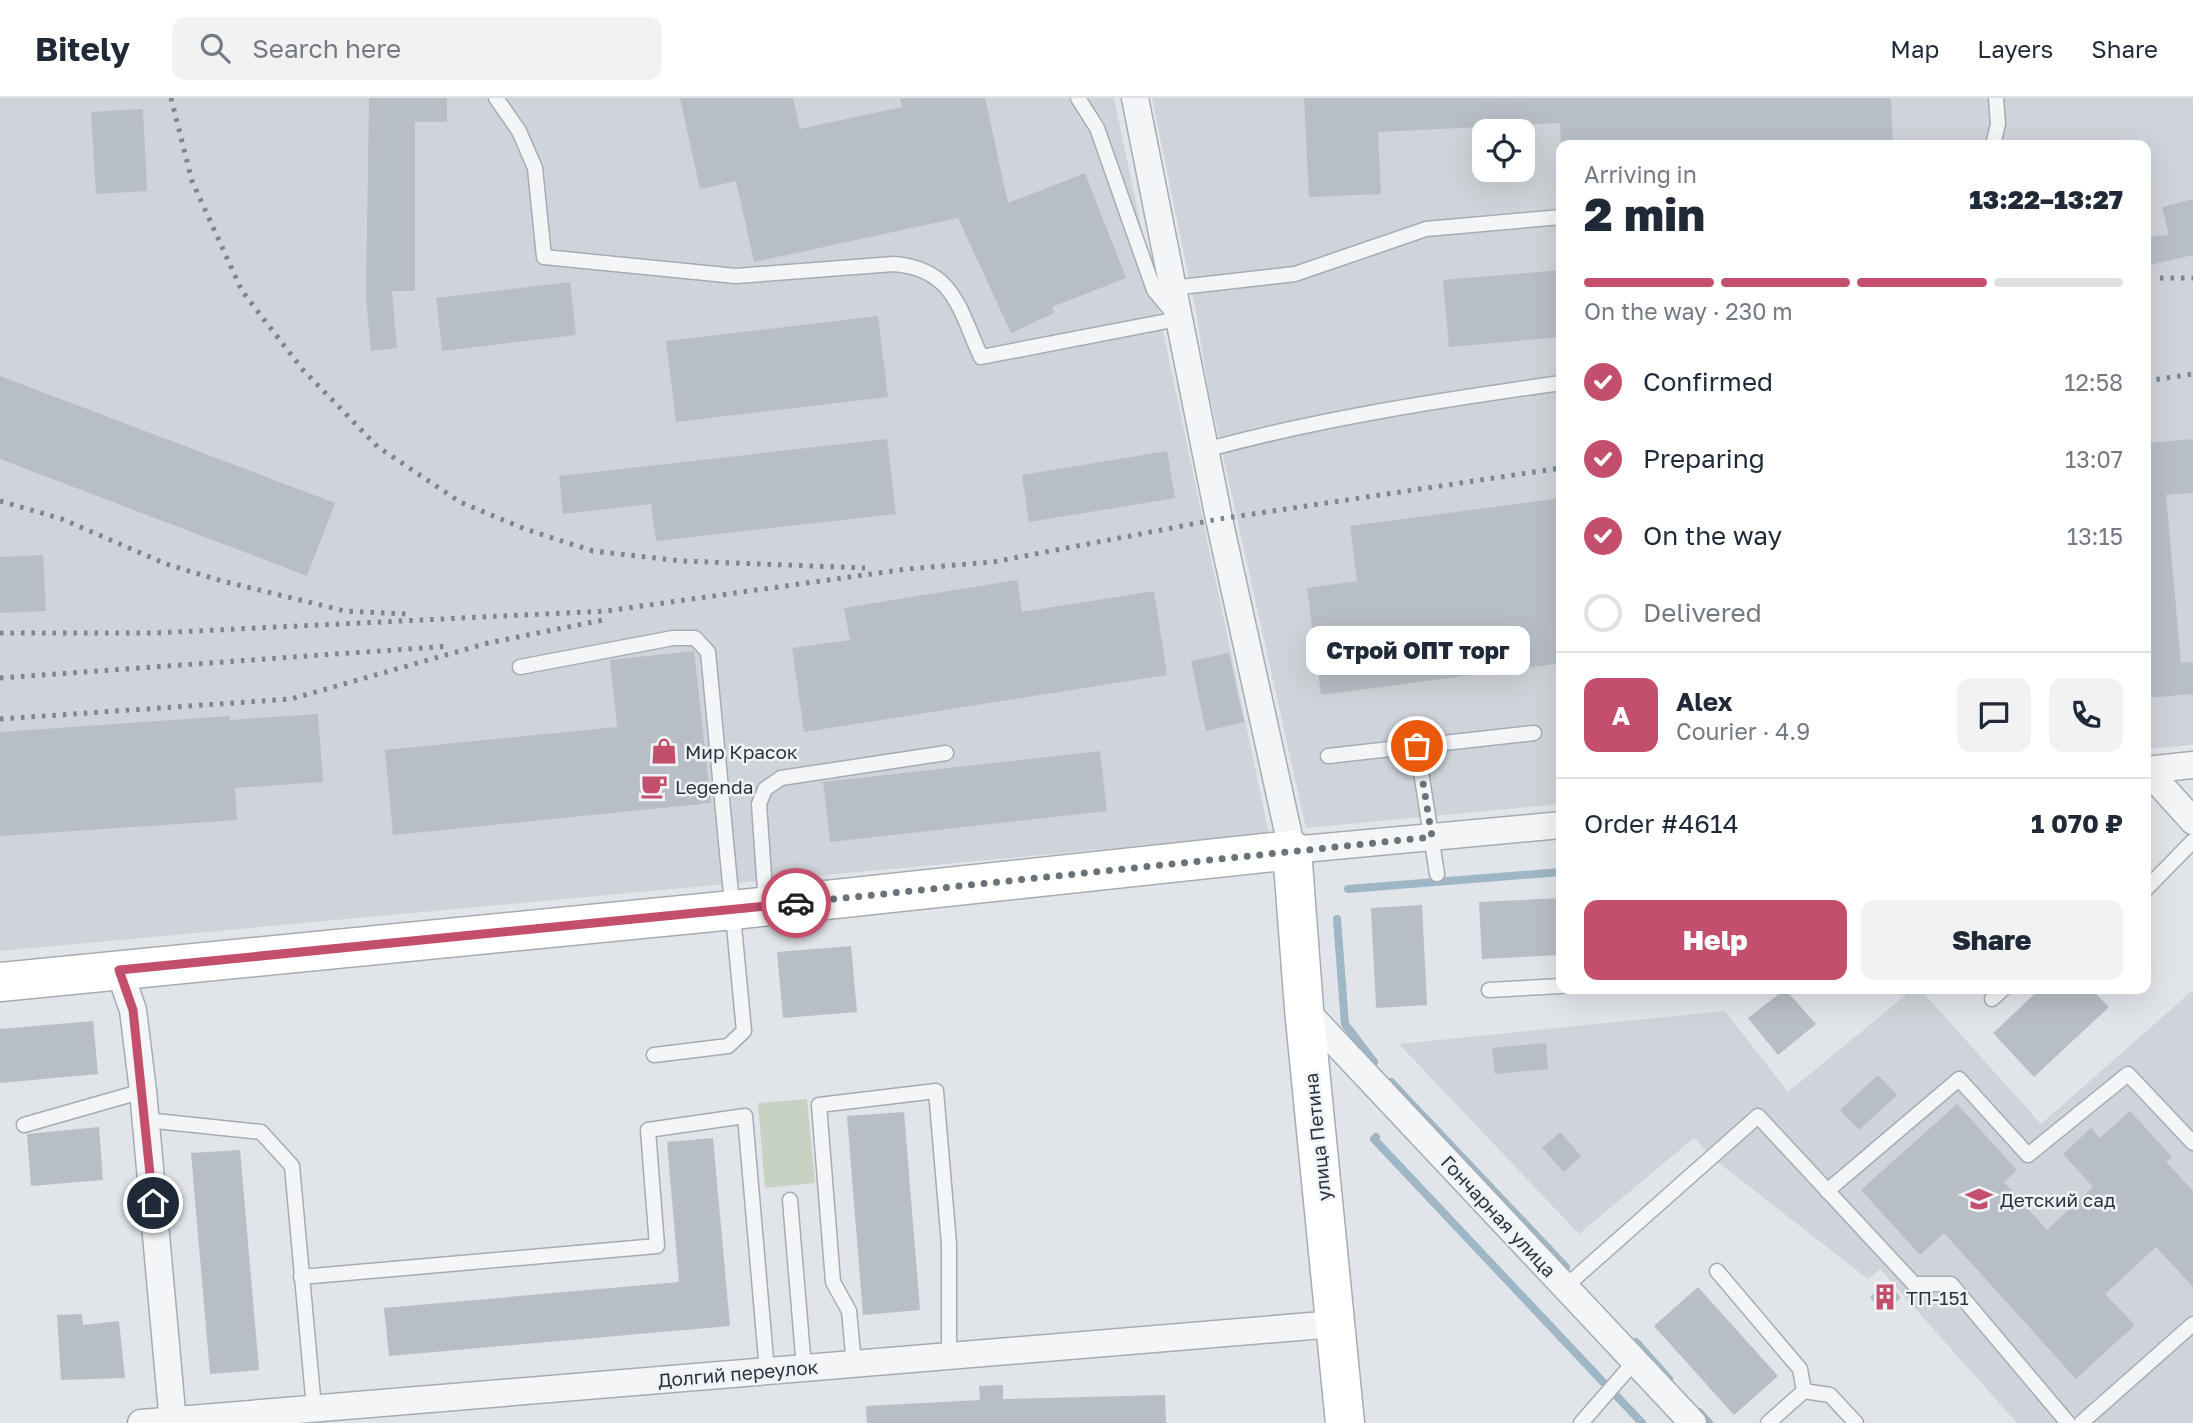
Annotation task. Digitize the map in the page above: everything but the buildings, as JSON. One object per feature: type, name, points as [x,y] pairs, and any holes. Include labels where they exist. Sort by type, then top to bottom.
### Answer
[{"type":"street","points":[[1135,98],[1205,450],[1292,850]]},
{"type":"street","points":[[2151,769],[2193,765]]},
{"type":"street","points":[[2151,775],[2193,821]]},
{"type":"street","points":[[0,982],[1556,825]]},
{"type":"street","name":"улица Петина","points":[[1292,850],[1304,1009],[1345,1423]]},
{"type":"street","points":[[119,970],[133,1010],[143,1091],[173,1422]]},
{"type":"street","name":"Гончарная улица","points":[[1304,1009],[1693,1423]]},
{"type":"street","name":"Долгий переулок","points":[[141,1423],[1335,1324]]},
{"type":"lane","points":[[496,98],[519,131],[535,168],[544,257],[736,276],[894,264],[914,266],[938,277],[952,295],[981,357],[1178,319],[1154,290],[1097,128],[1078,98]]},
{"type":"lane","points":[[1994,140],[1998,124],[1996,98]]},
{"type":"lane","points":[[1172,288],[1294,274],[1426,229],[1556,217]]},
{"type":"lane","points":[[1205,450],[1280,430],[1401,406],[1556,384]]},
{"type":"lane","points":[[520,667],[673,638],[695,638],[708,652],[750,908]]},
{"type":"lane","points":[[1328,756],[1534,733]]},
{"type":"lane","points":[[1417,746],[1437,874]]},
{"type":"lane","points":[[654,1055],[728,1046],[744,1031],[750,908],[759,804],[765,789],[781,778],[946,753]]},
{"type":"lane","points":[[2151,884],[2193,841]]},
{"type":"lane","points":[[1489,990],[1556,986]]},
{"type":"lane","points":[[1826,1191],[1959,1079],[2028,1155],[2128,1074],[2193,1143]]},
{"type":"lane","points":[[24,1125],[143,1091]]},
{"type":"lane","points":[[854,1364],[849,1311],[833,1282],[819,1105],[936,1091],[949,1244],[949,1356]]},
{"type":"lane","points":[[301,1278],[657,1246],[648,1130],[745,1116],[768,1371]]},
{"type":"lane","points":[[1565,1287],[1758,1116],[1914,1284],[1951,1284],[2068,1423]]},
{"type":"lane","points":[[146,1120],[261,1132],[292,1167],[314,1409]]},
{"type":"lane","points":[[790,1200],[804,1368]]},
{"type":"lane","points":[[1717,1270],[1800,1369],[1804,1391]]},
{"type":"lane","points":[[2081,1423],[2193,1324]]},
{"type":"lane","points":[[1581,1423],[1635,1361]]},
{"type":"lane","points":[[1768,1423],[1804,1391]]},
{"type":"lane","points":[[1804,1391],[1830,1395],[1856,1423]]},
{"type":"shaded area","points":[[0,98],[1114,98],[1269,834],[0,951]]},
{"type":"shaded area","points":[[1152,98],[2193,98],[2193,745],[2151,749],[2151,140],[1556,140],[1556,804],[1306,828],[1208,388],[1197,317]]},
{"type":"shaded area","name":"Детский сад","points":[[2193,990],[2193,1423],[2017,1423],[1880,1269],[1868,1279],[1719,1163],[1694,1138],[1579,1234],[1399,1044],[1725,1011],[1788,1092],[1907,994],[1924,994],[2041,1124]]},
{"type":"green space","points":[[807,1099],[815,1183],[765,1188],[758,1103]]},
{"type":"waterway","points":[[1348,889],[1556,872]]},
{"type":"waterway","points":[[1337,919],[1345,1024],[1374,1062]]},
{"type":"waterway","points":[[1391,1082],[1566,1267]]},
{"type":"waterway","points":[[1376,1137],[1374,1139],[1603,1382]]},
{"type":"waterway","points":[[1636,1342],[1669,1379]]},
{"type":"waterway","points":[[1613,1392],[1642,1423]]},
{"type":"waterway","points":[[1699,1412],[1709,1423]]},
{"type":"railway","points":[[171,98],[192,181],[242,291],[303,370],[378,447],[460,502],[525,529],[593,551],[682,561],[865,568]]},
{"type":"railway","points":[[2160,278],[2193,278]]},
{"type":"railway","points":[[2151,380],[2193,374]]},
{"type":"railway","points":[[0,633],[155,633],[606,611],[907,569],[993,562],[1219,519],[1556,469]]},
{"type":"railway","points":[[0,501],[62,519],[166,564],[222,581],[345,611],[407,614]]},
{"type":"railway","points":[[0,719],[291,699],[488,643],[608,619]]},
{"type":"railway","points":[[0,678],[449,646]]},
{"type":"way so far","points":[[796,903],[1432,837],[1417,746]]},
{"type":"place","name":"Строй ОПТ торг","points":[[1417,746]]},
{"type":"place","name":"Мир Красок","points":[[664,751]]},
{"type":"place","name":"Legenda","points":[[654,786]]},
{"type":"place","name":"Детский сад","points":[[1979,1199]]},
{"type":"place","name":"ТП-151","points":[[1885,1297]]},
{"type":"route","points":[[153,1203],[133,1010],[119,970],[796,903]]}]
